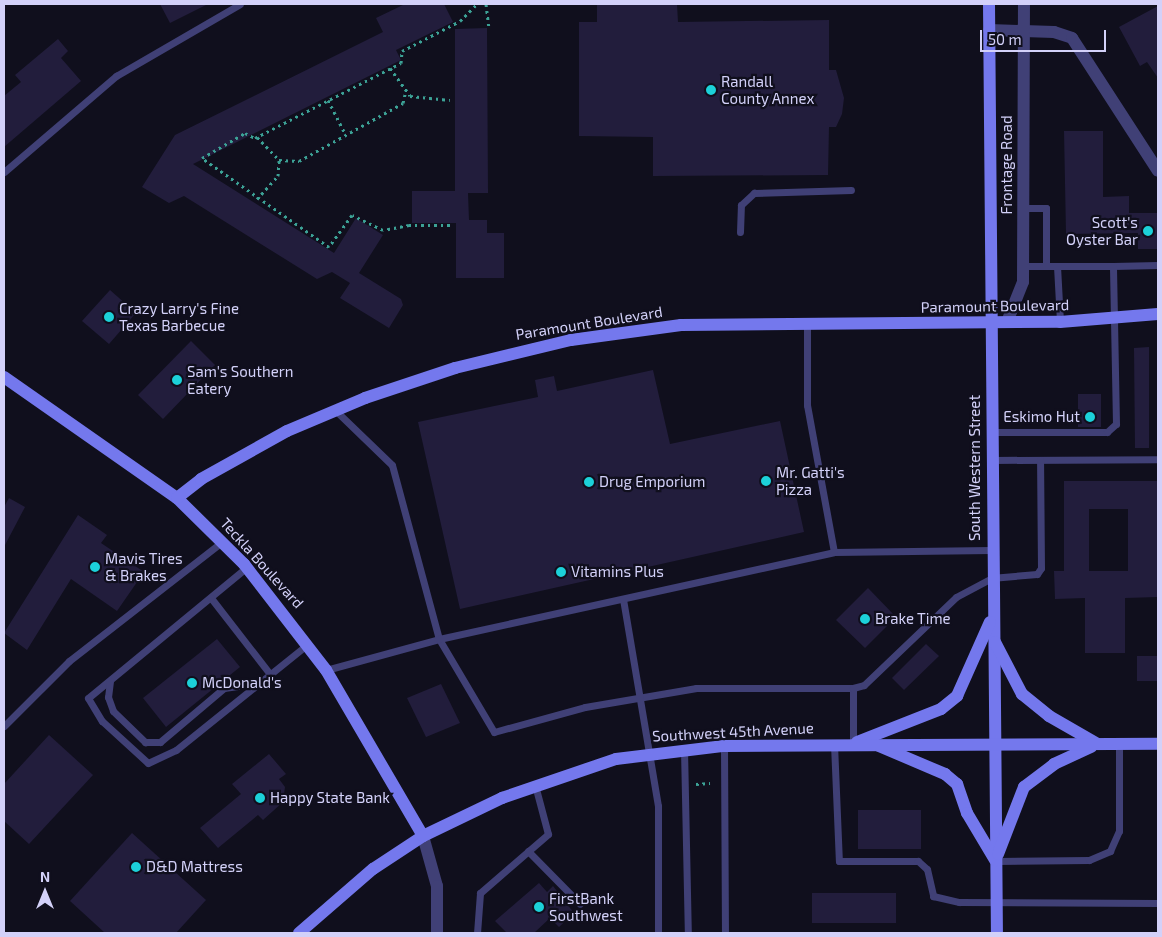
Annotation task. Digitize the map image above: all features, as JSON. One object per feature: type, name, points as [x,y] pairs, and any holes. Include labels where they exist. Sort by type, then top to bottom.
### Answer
[{"type":"main road","name":"South Western Street","points":[[989,4],[992,432],[991,578],[997,933]]},
{"type":"main road","name":"Paramount Boulevard","points":[[177,498],[242,456],[335,410],[455,368],[571,340],[681,325],[807,322],[1060,322],[1158,314]]},
{"type":"main road","name":"Teckla Boulevard","points":[[4,377],[177,498],[247,567],[308,644],[326,670],[423,836]]},
{"type":"main road","points":[[853,744],[942,709],[957,696],[992,626]]},
{"type":"main road","points":[[992,626],[1004,665],[1022,694],[1049,716],[1098,744]]},
{"type":"main road","name":"Southwest 45th Avenue","points":[[300,933],[372,869],[423,836],[535,785],[578,769],[650,752],[724,746],[834,744],[1158,744]]},
{"type":"main road","points":[[875,744],[945,774],[957,784],[967,813],[996,861]]},
{"type":"main road","points":[[996,861],[1024,786],[1054,764],[1098,744]]},
{"type":"street","name":"Frontage Road","points":[[1007,322],[1023,282],[1024,4]]},
{"type":"street","points":[[989,30],[1024,30],[1072,38],[1158,171]]},
{"type":"street","points":[[423,836],[437,886],[437,933]]},
{"type":"lane","points":[[4,172],[116,76],[240,4]]},
{"type":"lane","points":[[740,232],[741,205],[754,193],[851,190]]},
{"type":"lane","points":[[1024,208],[1046,208],[1046,266]]},
{"type":"lane","points":[[1023,266],[1158,265]]},
{"type":"lane","points":[[1057,266],[1060,322]]},
{"type":"lane","points":[[992,432],[1114,429],[1115,319],[1113,266]]},
{"type":"lane","points":[[807,322],[807,405],[834,552]]},
{"type":"lane","points":[[335,410],[392,465],[439,639],[494,732],[522,721],[640,696],[654,698],[696,688],[853,688],[864,685],[937,612],[991,578],[1030,576],[1041,568],[1040,460]]},
{"type":"lane","points":[[992,460],[1158,459]]},
{"type":"lane","points":[[4,726],[69,661],[222,542]]},
{"type":"lane","points":[[326,670],[439,639],[834,552],[991,550]]},
{"type":"lane","points":[[247,567],[88,698],[102,721],[148,763],[176,750],[308,644]]},
{"type":"lane","points":[[211,598],[270,674]]},
{"type":"lane","points":[[623,599],[658,806],[658,933]]},
{"type":"lane","points":[[110,680],[108,697],[114,711],[145,742],[160,742],[224,688],[260,682]]},
{"type":"lane","points":[[853,688],[853,744]]},
{"type":"lane","points":[[834,744],[840,861],[918,861],[928,869],[933,896],[996,904],[1158,903]]},
{"type":"lane","points":[[996,861],[1089,860],[1110,851],[1119,831],[1118,744]]},
{"type":"lane","points":[[724,746],[726,933]]},
{"type":"lane","points":[[684,748],[687,785],[688,933]]},
{"type":"lane","points":[[477,933],[480,893],[528,851],[549,828],[535,785]]},
{"type":"lane","points":[[528,851],[580,904]]},
{"type":"path","points":[[257,137],[401,63],[402,51],[460,21],[477,4]]},
{"type":"path","points":[[486,4],[488,27]]},
{"type":"path","points":[[390,68],[405,94],[403,104],[344,133],[299,161],[279,160],[257,137],[245,133],[202,158],[257,199],[329,247],[352,215],[383,230],[409,225],[450,225]]},
{"type":"path","points":[[405,94],[450,100]]},
{"type":"path","points":[[328,100],[344,133]]},
{"type":"path","points":[[257,199],[278,176],[279,160]]},
{"type":"path","points":[[687,785],[710,783]]},
{"type":"building","points":[[160,4],[208,4],[170,23]]},
{"type":"building","points":[[405,4],[444,4],[453,22],[396,50],[401,60],[193,164],[334,253],[356,218],[383,235],[359,273],[401,299],[403,305],[389,328],[340,298],[350,283],[332,272],[317,279],[184,196],[169,203],[142,187],[175,135],[383,32],[376,18]]},
{"type":"building","name":"Randall County Annex","points":[[597,4],[677,4],[678,22],[829,20],[829,70],[836,70],[844,98],[842,114],[836,127],[829,127],[828,175],[653,176],[653,137],[579,136],[579,22],[597,22]]},
{"type":"building","points":[[1158,6],[1158,78],[1147,62],[1140,66],[1119,27]]},
{"type":"building","points":[[487,28],[488,193],[468,193],[469,220],[487,220],[487,233],[504,233],[504,278],[456,278],[456,223],[412,223],[412,191],[455,191],[455,29]]},
{"type":"building","points":[[58,39],[68,51],[61,58],[81,81],[4,147],[4,96],[21,82],[15,75]]},
{"type":"building","points":[[1064,131],[1103,131],[1103,197],[1129,196],[1129,213],[1158,213],[1158,249],[1138,249],[1138,233],[1066,234]]},
{"type":"building","name":"Crazy Larry's Fine Texas Barbecue","points":[[110,290],[136,313],[109,344],[82,321]]},
{"type":"building","name":"Sam's Southern Eatery","points":[[191,341],[215,365],[163,419],[138,395]]},
{"type":"building","points":[[1149,347],[1149,448],[1135,448],[1134,348]]},
{"type":"building","points":[[653,370],[670,444],[780,421],[804,532],[460,609],[418,422],[538,397],[535,380],[554,376],[557,391]]},
{"type":"building","name":"Eskimo Hut","points":[[1078,394],[1101,394],[1101,427],[1078,427]]},
{"type":"building","points":[[1064,481],[1158,481],[1158,597],[1125,598],[1125,653],[1085,653],[1085,598],[1055,599],[1054,571],[1064,571]],"holes":[[[1089,509],[1128,509],[1128,571],[1089,571]]]},
{"type":"building","points":[[9,498],[25,507],[4,547],[4,507]]},
{"type":"building","name":"Mavis Tires & Brakes","points":[[78,515],[107,535],[101,543],[144,572],[117,611],[71,579],[27,650],[4,633]]},
{"type":"building","points":[[868,588],[896,617],[865,648],[836,620]]},
{"type":"building","name":"McDonald's","points":[[217,639],[240,667],[166,727],[143,698]]},
{"type":"building","points":[[926,644],[939,656],[904,690],[892,678]]},
{"type":"building","points":[[1137,656],[1158,656],[1158,681],[1137,681]]},
{"type":"building","points":[[441,684],[460,723],[426,737],[407,698]]},
{"type":"building","points":[[49,735],[93,775],[29,844],[4,821],[4,784]]},
{"type":"building","name":"Happy State Bank","points":[[269,754],[286,774],[279,779],[285,787],[283,802],[263,820],[258,815],[218,848],[200,828],[241,794],[232,784]]},
{"type":"building","points":[[858,810],[921,810],[921,849],[858,849]]},
{"type":"building","name":"D&D Mattress","points":[[132,833],[206,900],[176,933],[105,933],[70,901]]},
{"type":"building","name":"FirstBank Southwest","points":[[539,883],[547,892],[553,886],[574,913],[559,927],[550,918],[534,933],[507,933],[495,921]]},
{"type":"building","points":[[812,893],[896,893],[896,923],[812,923]]},
{"type":"place","name":"Randall County Annex","points":[[711,90]]},
{"type":"place","name":"Scott's Oyster Bar","points":[[1148,231]]},
{"type":"place","name":"Crazy Larry's Fine Texas Barbecue","points":[[109,317]]},
{"type":"place","name":"Sam's Southern Eatery","points":[[177,380]]},
{"type":"place","name":"Eskimo Hut","points":[[1090,417]]},
{"type":"place","name":"Mr. Gatti's Pizza","points":[[766,481]]},
{"type":"place","name":"Drug Emporium","points":[[589,482]]},
{"type":"place","name":"Mavis Tires & Brakes","points":[[95,567]]},
{"type":"place","name":"Vitamins Plus","points":[[561,572]]},
{"type":"place","name":"Brake Time","points":[[865,619]]},
{"type":"place","name":"McDonald's","points":[[192,683]]},
{"type":"place","name":"Happy State Bank","points":[[260,798]]},
{"type":"place","name":"D&D Mattress","points":[[136,867]]},
{"type":"place","name":"FirstBank Southwest","points":[[539,907]]}]
